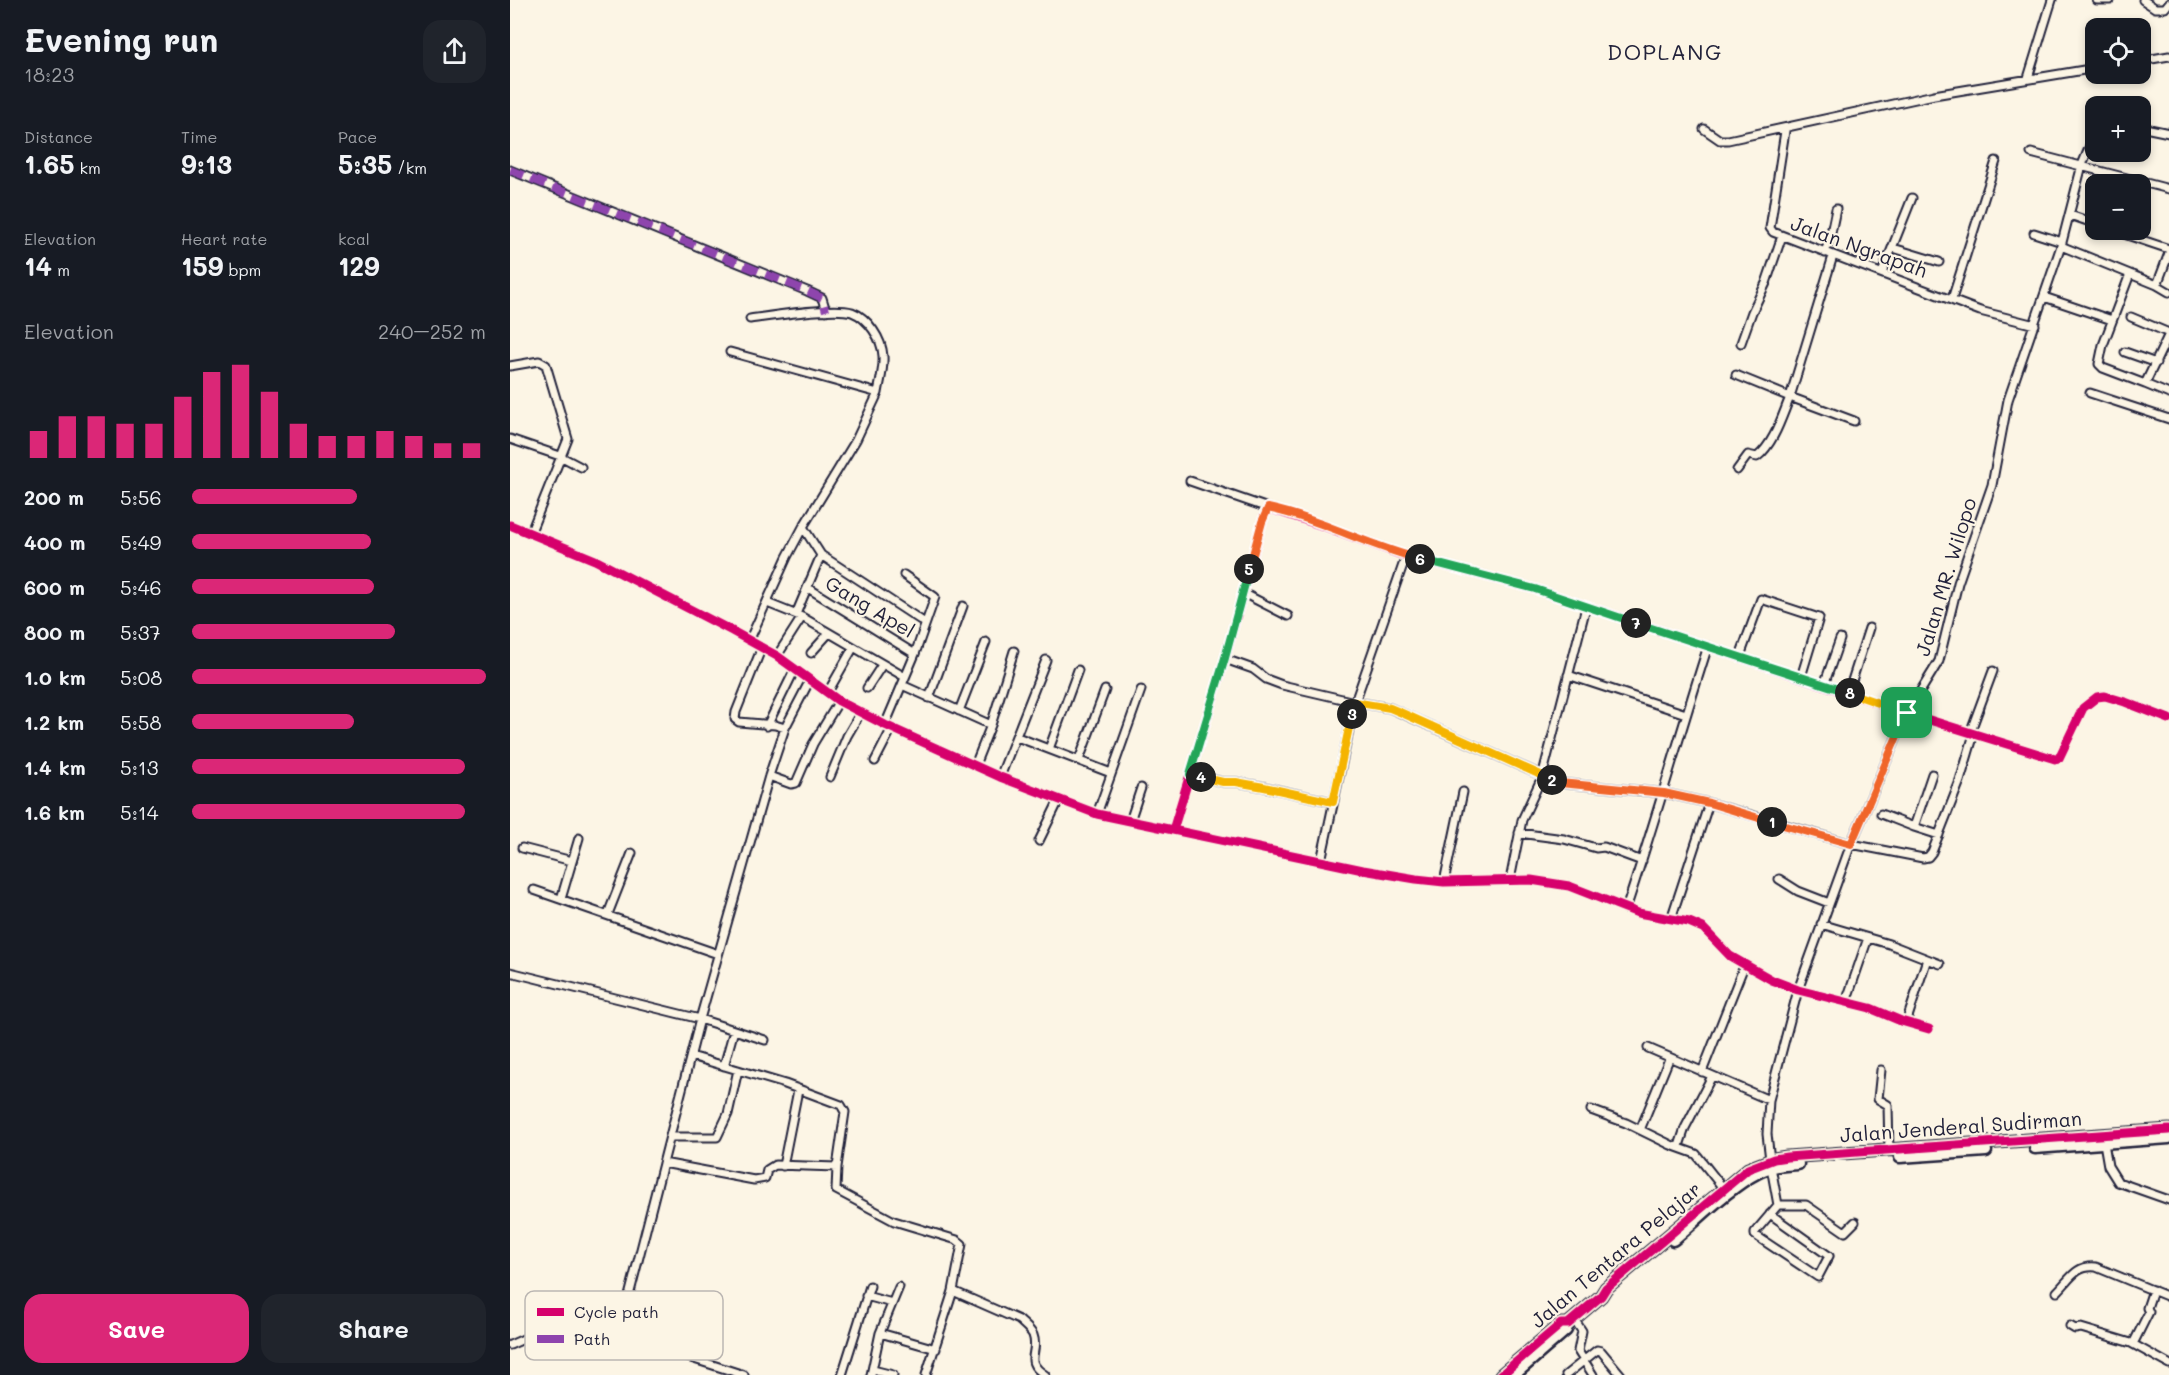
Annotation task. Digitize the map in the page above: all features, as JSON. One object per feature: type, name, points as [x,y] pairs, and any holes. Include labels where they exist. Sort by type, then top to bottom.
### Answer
[{"type":"main road","name":"Jalan Jenderal Sudirman","points":[[2039,1144],[2104,1143],[2169,1130]]},
{"type":"main road","name":"Jalan Jenderal Sudirman","points":[[1771,1164],[2136,1137],[2169,1138]]},
{"type":"main road","name":"Jalan Jenderal Sudirman","points":[[1756,1169],[1787,1157],[1889,1150],[1929,1151]]},
{"type":"main road","name":"Jalan Tentara Pelajar","points":[[1514,1375],[1566,1330],[1571,1322],[1601,1296],[1606,1288],[1723,1188],[1756,1169]]},
{"type":"main road","name":"Jalan Tentara Pelajar","points":[[1601,1296],[1611,1293],[1756,1169]]},
{"type":"main road","name":"Jalan Tentara Pelajar","points":[[1501,1375],[1561,1324],[1571,1322]]},
{"type":"street","points":[[2028,78],[2052,0]]},
{"type":"street","points":[[2097,0],[2110,0]]},
{"type":"street","points":[[2143,0],[2158,9],[2165,8],[2169,3]]},
{"type":"street","points":[[2151,59],[2169,56]]},
{"type":"street","points":[[1704,129],[1723,140],[1934,95],[2085,70]]},
{"type":"street","name":"Jalan Ngrapah","points":[[1783,129],[1785,131],[1770,228],[1782,236],[1825,253],[1980,311],[2035,326]]},
{"type":"street","points":[[2151,130],[2169,134]]},
{"type":"street","points":[[2031,153],[2169,189]]},
{"type":"street","name":"Jalan MR. Wilopo","points":[[1778,1205],[1767,1134],[1769,1100],[1798,990],[1851,844],[1907,713],[1939,661],[1959,583],[1992,485],[2008,400],[2035,326],[2070,215],[2085,158]]},
{"type":"street","points":[[1952,299],[1996,161]]},
{"type":"street","points":[[510,170],[788,282],[822,298],[826,311]]},
{"type":"street","points":[[1882,273],[1912,198]]},
{"type":"street","points":[[1825,253],[1836,209]]},
{"type":"street","points":[[2070,215],[2085,220]]},
{"type":"street","points":[[2034,233],[2169,292]]},
{"type":"street","points":[[1741,343],[1766,283],[1782,236]]},
{"type":"street","points":[[2139,240],[2169,251],[2157,285]]},
{"type":"street","points":[[1893,248],[1939,262]]},
{"type":"street","points":[[1737,470],[1748,455],[1757,457],[1761,455],[1790,397],[1833,256]]},
{"type":"street","points":[[2130,274],[2112,320],[2099,364],[2103,368],[2169,394]]},
{"type":"street","points":[[2044,297],[2112,320]]},
{"type":"street","points":[[749,641],[803,527],[856,440],[878,393],[883,358],[879,339],[865,321],[854,313],[841,310],[750,319]]},
{"type":"street","points":[[2131,317],[2169,333],[2145,384]]},
{"type":"street","points":[[2125,351],[2156,363]]},
{"type":"street","points":[[730,352],[878,393]]},
{"type":"street","points":[[510,366],[539,361],[546,365],[568,436],[530,534]]},
{"type":"street","points":[[1736,375],[1854,421]]},
{"type":"street","points":[[2090,393],[2169,419]]},
{"type":"street","points":[[510,439],[560,456],[581,467]]},
{"type":"street","points":[[1190,481],[1406,556],[1535,589],[1907,713],[2057,759],[2083,708],[2097,697],[2105,696],[2125,702],[2169,719]]},
{"type":"street","points":[[1173,830],[1268,508]]},
{"type":"street","points":[[510,525],[595,560],[762,647],[839,701],[889,726],[1000,777],[1096,814],[1384,873],[1444,882],[1531,880],[1569,886],[1626,909],[1689,922],[1703,928],[1730,956],[1772,980],[1798,990],[1870,1008],[1906,1023],[1929,1029]]},
{"type":"street","points":[[803,527],[821,555],[925,623]]},
{"type":"street","points":[[777,656],[799,616],[821,555]]},
{"type":"street","points":[[1321,861],[1354,702],[1406,556]]},
{"type":"street","points":[[875,761],[934,597],[903,575]]},
{"type":"street","name":"Gang Apel","points":[[808,588],[915,654]]},
{"type":"street","points":[[1243,593],[1288,616]]},
{"type":"street","points":[[1740,656],[1761,599],[1819,618],[1801,677]]},
{"type":"street","points":[[767,603],[799,616],[829,633],[882,665],[929,698],[991,725]]},
{"type":"street","points":[[929,698],[963,606]]},
{"type":"street","points":[[1510,880],[1519,833],[1524,816],[1542,777],[1586,607]]},
{"type":"street","points":[[1848,693],[1869,628]]},
{"type":"street","points":[[811,653],[829,633]]},
{"type":"street","points":[[1824,685],[1839,639]]},
{"type":"street","points":[[958,711],[986,642]]},
{"type":"street","points":[[1626,909],[1708,646]]},
{"type":"street","points":[[762,647],[735,719],[739,722],[785,728]]},
{"type":"street","points":[[828,692],[854,648]]},
{"type":"street","points":[[975,765],[991,725],[1014,651]]},
{"type":"street","points":[[1225,658],[1253,669],[1266,679],[1282,685],[1390,708],[1560,783],[1664,793],[1709,803],[1851,844],[1923,858],[1931,854],[1960,781],[1972,734],[1993,671]]},
{"type":"street","points":[[1000,777],[1046,660]]},
{"type":"street","points":[[867,688],[882,665]]},
{"type":"street","points":[[767,726],[795,669]]},
{"type":"street","points":[[1049,749],[1078,670]]},
{"type":"street","points":[[1568,675],[1686,714]]},
{"type":"street","points":[[631,1291],[700,1019],[769,776],[785,728],[810,680]]},
{"type":"street","points":[[1079,760],[1105,690]]},
{"type":"street","points":[[1096,814],[1141,690]]},
{"type":"street","points":[[769,776],[791,784],[796,783],[813,744],[839,701]]},
{"type":"street","points":[[830,777],[847,736],[861,712]]},
{"type":"street","points":[[1017,737],[1111,773]]},
{"type":"street","points":[[1190,774],[1333,802]]},
{"type":"street","points":[[1914,827],[1932,774]]},
{"type":"street","points":[[1130,822],[1141,788]]},
{"type":"street","points":[[1444,882],[1463,792]]},
{"type":"street","points":[[1039,841],[1059,800]]},
{"type":"street","points":[[1671,919],[1709,803]]},
{"type":"street","points":[[1881,814],[1939,836]]},
{"type":"street","points":[[1519,833],[1564,839],[1596,848],[1604,846],[1642,861]]},
{"type":"street","points":[[561,899],[579,838]]},
{"type":"street","points":[[522,848],[572,861]]},
{"type":"street","points":[[608,914],[632,853]]},
{"type":"street","points":[[1779,879],[1798,891],[1829,903]]},
{"type":"street","points":[[534,890],[718,954]]},
{"type":"street","points":[[1821,924],[1940,964]]},
{"type":"street","points":[[1846,1002],[1868,938]]},
{"type":"street","points":[[1906,1023],[1927,959]]},
{"type":"street","points":[[1702,1072],[1744,966]]},
{"type":"street","points":[[510,972],[700,1019],[765,1040]]},
{"type":"street","points":[[724,1066],[734,1030]]},
{"type":"street","points":[[1648,1048],[1669,1059],[1769,1100]]},
{"type":"street","points":[[691,1056],[785,1084],[841,1105],[844,1109],[837,1167],[838,1192],[894,1221],[960,1241],[962,1249],[953,1291],[926,1375]]},
{"type":"street","points":[[1640,1130],[1669,1059]]},
{"type":"street","points":[[670,1137],[717,1137],[728,1114],[738,1070]]},
{"type":"street","points":[[1881,1070],[1878,1099],[1888,1105],[1889,1150]]},
{"type":"street","points":[[1679,1146],[1685,1128],[1712,1076]]},
{"type":"street","points":[[783,1166],[798,1090]]},
{"type":"street","points":[[1591,1110],[1696,1154],[1723,1188]]},
{"type":"street","points":[[2104,1143],[2108,1166],[2118,1182],[2169,1200]]},
{"type":"street","points":[[663,1162],[754,1180],[765,1178],[767,1170],[771,1167],[837,1167]]},
{"type":"street","points":[[1770,1214],[1829,1257],[1818,1277],[1755,1236],[1755,1232],[1770,1214],[1778,1205],[1806,1205],[1845,1232],[1855,1222]]},
{"type":"street","points":[[2058,1292],[2076,1270],[2087,1266],[2096,1267],[2169,1297]]},
{"type":"street","points":[[842,1375],[870,1286]]},
{"type":"street","points":[[893,1375],[872,1372],[880,1333],[899,1287]]},
{"type":"street","points":[[2133,1344],[2149,1312],[2147,1308],[2153,1290]]},
{"type":"street","points":[[953,1291],[1019,1320],[1026,1326],[1034,1341],[1032,1361],[1036,1369],[1045,1375]]},
{"type":"street","points":[[866,1296],[892,1304]]},
{"type":"street","points":[[1571,1322],[1582,1331],[1578,1348],[1593,1375]]},
{"type":"street","points":[[2070,1326],[2118,1338],[2169,1364]]},
{"type":"street","points":[[880,1333],[936,1349]]},
{"type":"street","points":[[510,1345],[525,1338]]},
{"type":"street","points":[[1566,1375],[1595,1350],[1599,1350],[1621,1375]]},
{"type":"street","points":[[698,1360],[744,1375]]},
{"type":"marked path","points":[[510,170],[807,291],[822,298],[826,311]]},
{"type":"cycle path","points":[[1173,830],[1268,508],[1399,554],[1535,589],[1907,713],[2055,759],[2059,758],[2083,708],[2097,697],[2105,696],[2125,702],[2169,719]]},
{"type":"cycle path","points":[[510,525],[595,560],[732,631],[777,656],[839,701],[885,725],[1000,777],[1097,814],[1416,879],[1444,882],[1531,880],[1569,886],[1638,913],[1689,922],[1703,928],[1730,956],[1772,980],[1798,990],[1870,1008],[1901,1021],[1929,1029]]},
{"type":"cycle path","points":[[1501,1375],[1561,1324],[1568,1324],[1601,1296],[1606,1288],[1748,1169],[1774,1159],[2169,1130]]},
{"type":"district","name":"DOPLANG","points":[[1665,52]]},
{"type":"route","points":[[1268,508],[1326,526],[1399,554],[1535,589],[1907,713],[1851,844],[1709,803],[1664,793],[1560,783],[1390,708],[1354,702],[1333,802],[1190,774],[1262,522],[1268,508]]}]
